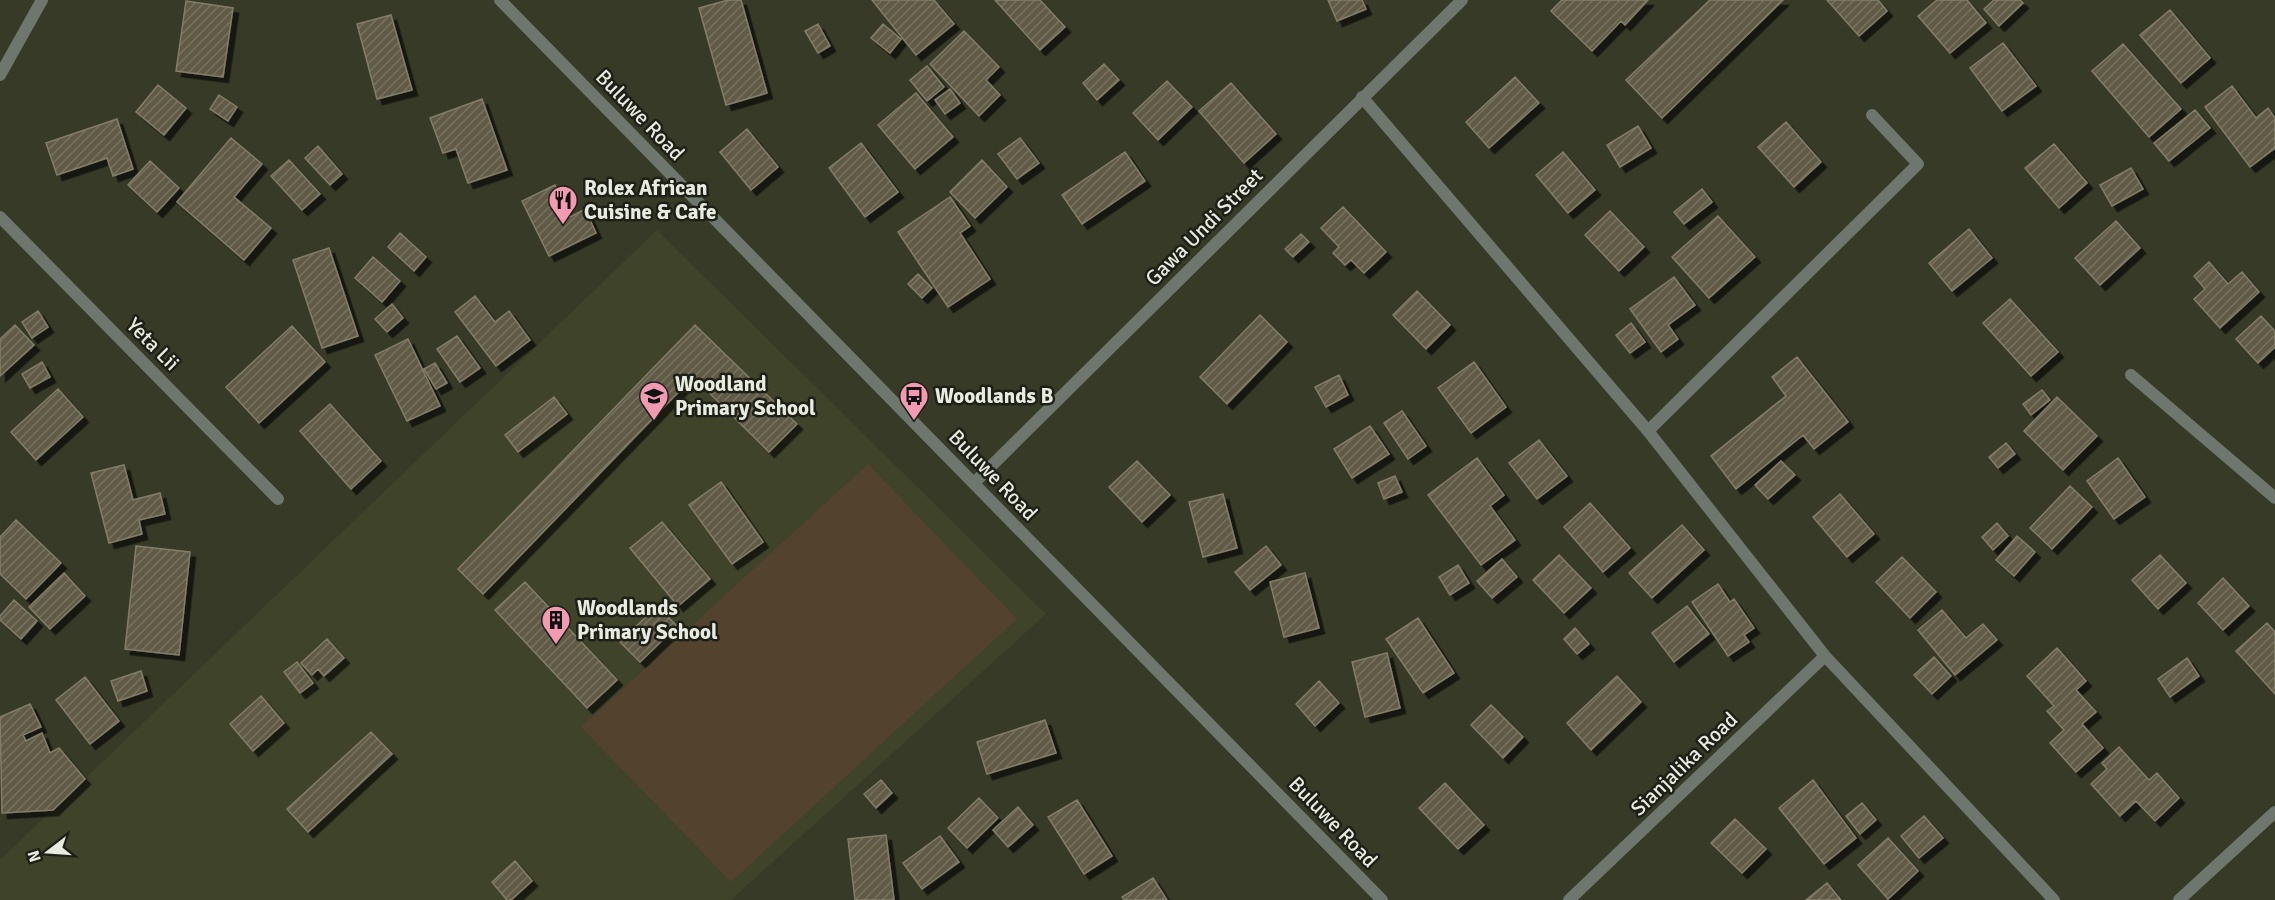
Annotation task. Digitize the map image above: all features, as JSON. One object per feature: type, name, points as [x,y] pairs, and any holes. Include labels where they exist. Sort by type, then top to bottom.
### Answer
[{"type":"street","points":[[0,75],[42,0]]},
{"type":"street","name":"Buluwe Road","points":[[500,0],[1382,900]]},
{"type":"street","name":"Gawa Undi Street","points":[[974,483],[1461,0]]},
{"type":"street","points":[[1362,97],[1648,431],[1825,656],[2054,900]]},
{"type":"street","points":[[1648,431],[1918,164],[1872,115]]},
{"type":"street","name":"Yeta Lii","points":[[0,217],[278,499]]},
{"type":"street","points":[[2131,375],[2275,498]]},
{"type":"street","name":"Sianjalika Road","points":[[1569,900],[1825,656]]},
{"type":"street","points":[[2180,900],[2275,812]]},
{"type":"shaded area","name":"Woodland Primary School","points":[[657,230],[1046,614],[731,900],[0,900],[0,860]]},
{"type":"shaded area","points":[[868,464],[1017,619],[731,882],[581,727]]},
{"type":"building","points":[[728,0],[741,0],[767,93],[726,105],[699,8]]},
{"type":"building","points":[[872,0],[934,0],[954,24],[916,55]]},
{"type":"building","points":[[995,0],[1040,0],[1065,27],[1040,50]]},
{"type":"building","points":[[1328,0],[1362,0],[1366,9],[1337,21]]},
{"type":"building","points":[[1562,0],[1648,0],[1625,25],[1621,21],[1592,51],[1551,11]]},
{"type":"building","points":[[1710,0],[1783,0],[1662,118],[1626,80]]},
{"type":"building","points":[[1827,0],[1878,0],[1887,11],[1859,36]]},
{"type":"building","points":[[1937,0],[1967,0],[1986,23],[1950,53],[1918,16]]},
{"type":"building","points":[[1994,0],[2020,0],[2023,3],[1999,26],[1984,9]]},
{"type":"building","points":[[186,1],[233,8],[223,77],[176,71]]},
{"type":"building","points":[[2170,10],[2210,58],[2181,83],[2140,35]]},
{"type":"building","points":[[391,15],[412,90],[377,99],[357,24]]},
{"type":"building","points":[[818,24],[830,46],[818,53],[805,31]]},
{"type":"building","points":[[883,24],[901,39],[890,53],[871,38]]},
{"type":"building","points":[[964,31],[999,67],[986,80],[1000,95],[979,116],[930,64]]},
{"type":"building","points":[[2003,43],[2036,86],[2002,111],[1970,68]]},
{"type":"building","points":[[2123,44],[2181,109],[2149,137],[2092,71]]},
{"type":"building","points":[[1104,64],[1119,80],[1097,100],[1083,83]]},
{"type":"building","points":[[927,66],[944,87],[927,101],[910,80]]},
{"type":"building","points":[[1515,77],[1539,103],[1489,148],[1466,122]]},
{"type":"building","points":[[1167,81],[1192,107],[1158,140],[1133,113]]},
{"type":"building","points":[[1231,83],[1276,134],[1244,163],[1199,111]]},
{"type":"building","points":[[158,85],[186,108],[164,135],[136,112]]},
{"type":"building","points":[[2232,86],[2256,118],[2268,108],[2275,118],[2275,148],[2250,167],[2205,107]]},
{"type":"building","points":[[950,89],[960,103],[945,114],[935,100]]},
{"type":"building","points":[[916,93],[953,137],[915,169],[878,125]]},
{"type":"building","points":[[219,95],[237,107],[228,121],[210,109]]},
{"type":"building","points":[[482,99],[507,170],[468,183],[456,149],[443,153],[430,118]]},
{"type":"building","points":[[2195,110],[2210,128],[2169,161],[2154,143]]},
{"type":"building","points":[[117,119],[133,169],[113,176],[107,158],[57,175],[46,143]]},
{"type":"building","points":[[1786,122],[1821,162],[1794,187],[1758,147]]},
{"type":"building","points":[[1638,126],[1651,148],[1620,167],[1607,145]]},
{"type":"building","points":[[747,129],[778,167],[751,190],[720,152]]},
{"type":"building","points":[[231,138],[262,164],[234,197],[271,228],[244,260],[177,202]]},
{"type":"building","points":[[1020,138],[1039,163],[1017,179],[998,154]]},
{"type":"building","points":[[861,143],[898,192],[865,217],[829,168]]},
{"type":"building","points":[[2054,144],[2087,183],[2059,208],[2025,168]]},
{"type":"building","points":[[318,146],[342,174],[330,185],[305,158]]},
{"type":"building","points":[[1125,152],[1145,181],[1082,224],[1062,195]]},
{"type":"building","points":[[1563,152],[1595,190],[1568,213],[1536,175]]},
{"type":"building","points":[[289,160],[320,194],[302,210],[271,176]]},
{"type":"building","points":[[982,160],[1007,187],[975,218],[950,192]]},
{"type":"building","points":[[150,161],[179,188],[157,212],[128,185]]},
{"type":"building","points":[[2131,168],[2143,189],[2112,206],[2100,185]]},
{"type":"building","name":"Rolex African Cuisine & Cafe","points":[[555,185],[570,217],[585,209],[596,233],[549,256],[522,201]]},
{"type":"building","points":[[1702,189],[1712,202],[1684,224],[1674,212]]},
{"type":"building","points":[[950,197],[970,226],[960,233],[990,279],[948,307],[898,232]]},
{"type":"building","points":[[1343,207],[1386,252],[1364,273],[1351,260],[1345,265],[1333,253],[1339,247],[1321,228]]},
{"type":"building","points":[[1610,211],[1644,247],[1619,271],[1585,235]]},
{"type":"building","points":[[1718,216],[1755,257],[1709,298],[1672,257]]},
{"type":"building","points":[[2116,221],[2140,248],[2100,285],[2075,258]]},
{"type":"building","points":[[1969,229],[1992,258],[1952,291],[1929,263]]},
{"type":"building","points":[[400,233],[426,257],[414,271],[388,247]]},
{"type":"building","points":[[1301,234],[1309,242],[1293,257],[1285,249]]},
{"type":"building","points":[[329,248],[358,336],[322,348],[293,260]]},
{"type":"building","points":[[373,257],[400,281],[382,302],[355,278]]},
{"type":"building","points":[[2209,262],[2228,284],[2242,272],[2259,292],[2220,328],[2194,299],[2205,289],[2194,276]]},
{"type":"building","points":[[918,274],[932,288],[922,298],[908,284]]},
{"type":"building","points":[[1674,277],[1695,305],[1668,325],[1678,339],[1661,352],[1630,309]]},
{"type":"building","points":[[1417,291],[1450,325],[1426,349],[1393,315]]},
{"type":"building","points":[[475,296],[495,322],[509,311],[530,340],[496,366],[455,312]]},
{"type":"building","points":[[2010,299],[2058,352],[2031,376],[1983,323]]},
{"type":"building","points":[[392,304],[403,318],[387,332],[375,319]]},
{"type":"building","points":[[38,311],[48,327],[32,338],[22,322]]},
{"type":"building","points":[[1260,315],[1287,342],[1227,404],[1200,377]]},
{"type":"building","points":[[2261,316],[2275,331],[2275,347],[2258,363],[2236,339]]},
{"type":"building","points":[[1631,323],[1645,342],[1630,353],[1616,335]]},
{"type":"building","points":[[15,325],[34,345],[0,376],[0,339]]},
{"type":"building","points":[[695,325],[797,424],[769,452],[693,377],[483,594],[458,569]]},
{"type":"building","points":[[292,326],[325,362],[259,423],[226,387]]},
{"type":"building","points":[[457,336],[480,368],[460,382],[437,349]]},
{"type":"building","points":[[408,339],[440,406],[407,421],[375,355]]},
{"type":"building","points":[[1797,357],[1848,422],[1814,449],[1803,435],[1736,489],[1711,456],[1786,396],[1772,377]]},
{"type":"building","points":[[42,362],[50,377],[30,388],[22,374]]},
{"type":"building","points":[[1474,362],[1506,407],[1471,433],[1438,388]]},
{"type":"building","points":[[435,363],[447,383],[436,389],[424,369]]},
{"type":"building","points":[[1339,375],[1348,395],[1326,407],[1315,387]]},
{"type":"building","points":[[58,389],[83,417],[36,460],[11,432]]},
{"type":"building","points":[[2042,390],[2050,400],[2031,415],[2023,404]]},
{"type":"building","points":[[554,397],[567,414],[518,452],[505,435]]},
{"type":"building","points":[[2057,397],[2097,436],[2063,470],[2024,431]]},
{"type":"building","points":[[330,404],[381,461],[351,489],[300,431]]},
{"type":"building","points":[[1402,411],[1426,446],[1408,459],[1384,423]]},
{"type":"building","points":[[1370,426],[1389,454],[1352,478],[1334,449]]},
{"type":"building","points":[[1539,440],[1567,476],[1537,499],[1509,463]]},
{"type":"building","points":[[2006,443],[2015,454],[1998,468],[1989,457]]},
{"type":"building","points":[[1477,458],[1504,495],[1490,506],[1515,540],[1481,565],[1428,495]]},
{"type":"building","points":[[2118,458],[2145,497],[2114,519],[2087,481]]},
{"type":"building","points":[[1137,461],[1170,495],[1142,522],[1109,487]]},
{"type":"building","points":[[1781,461],[1795,475],[1768,499],[1755,485]]},
{"type":"building","points":[[124,465],[133,500],[160,493],[165,514],[139,520],[142,534],[109,543],[91,473]]},
{"type":"building","points":[[1395,476],[1402,492],[1384,499],[1378,483]]},
{"type":"building","points":[[721,482],[763,542],[732,564],[689,505]]},
{"type":"building","points":[[2070,486],[2092,507],[2052,549],[2030,528]]},
{"type":"building","points":[[1223,494],[1237,548],[1203,557],[1189,502]]},
{"type":"building","points":[[1840,494],[1874,534],[1847,557],[1813,517]]},
{"type":"building","points":[[1590,503],[1630,548],[1603,572],[1564,527]]},
{"type":"building","points":[[16,520],[61,563],[26,599],[0,574],[0,537]]},
{"type":"building","points":[[662,522],[710,579],[678,606],[630,548]]},
{"type":"building","points":[[1997,523],[2008,536],[1993,550],[1982,537]]},
{"type":"building","points":[[1682,525],[1704,550],[1652,598],[1629,573]]},
{"type":"building","points":[[2017,536],[2035,552],[2014,576],[1996,560]]},
{"type":"building","points":[[136,546],[190,552],[179,655],[125,649]]},
{"type":"building","points":[[1266,546],[1281,565],[1250,590],[1235,572]]},
{"type":"building","points":[[1559,555],[1591,588],[1564,613],[1533,580]]},
{"type":"building","points":[[2160,555],[2186,583],[2158,609],[2132,580]]},
{"type":"building","points":[[1902,557],[1936,592],[1910,618],[1876,582]]},
{"type":"building","points":[[1502,559],[1517,577],[1492,598],[1477,581]]},
{"type":"building","points":[[1458,565],[1469,583],[1450,595],[1439,577]]},
{"type":"building","points":[[64,573],[85,596],[50,629],[29,607]]},
{"type":"building","points":[[1305,573],[1319,628],[1284,637],[1270,582]]},
{"type":"building","points":[[2223,578],[2249,606],[2223,630],[2198,603]]},
{"type":"building","name":"Woodlands Primary School","points":[[525,582],[617,680],[587,708],[495,610]]},
{"type":"building","points":[[1718,584],[1730,602],[1734,599],[1754,628],[1744,635],[1749,642],[1728,656],[1692,602]]},
{"type":"building","points":[[14,600],[37,621],[21,639],[0,620],[0,616]]},
{"type":"building","points":[[657,606],[677,626],[640,662],[620,642]]},
{"type":"building","points":[[1687,606],[1709,634],[1674,662],[1652,633]]},
{"type":"building","points":[[1942,610],[1966,638],[1983,624],[1997,640],[1955,675],[1918,630]]},
{"type":"building","points":[[1418,618],[1454,673],[1423,693],[1386,639]]},
{"type":"building","points":[[2267,623],[2275,632],[2275,694],[2236,651]]},
{"type":"building","points":[[1575,628],[1589,644],[1577,654],[1564,639]]},
{"type":"building","points":[[327,639],[344,658],[324,676],[318,669],[312,675],[301,663]]},
{"type":"building","points":[[2057,648],[2086,681],[2076,690],[2096,712],[2082,724],[2103,748],[2076,772],[2050,743],[2064,730],[2047,711],[2054,706],[2027,676]]},
{"type":"building","points":[[1387,653],[1400,708],[1365,717],[1352,662]]},
{"type":"building","points":[[1934,657],[1951,676],[1932,694],[1914,675]]},
{"type":"building","points":[[2187,658],[2199,676],[2170,697],[2158,679]]},
{"type":"building","points":[[297,662],[313,683],[300,693],[284,672]]},
{"type":"building","points":[[141,671],[147,691],[118,701],[111,681]]},
{"type":"building","points":[[1617,676],[1641,702],[1591,750],[1567,723]]},
{"type":"building","points":[[85,677],[119,721],[90,744],[56,700]]},
{"type":"building","points":[[1319,681],[1339,703],[1315,726],[1296,704]]},
{"type":"building","points":[[261,696],[284,723],[253,751],[230,724]]},
{"type":"building","points":[[30,704],[41,727],[23,735],[26,741],[42,733],[50,753],[59,748],[85,779],[53,810],[2,813],[0,717]]},
{"type":"building","points":[[1491,705],[1523,737],[1503,758],[1471,725]]},
{"type":"building","points":[[1045,720],[1056,753],[987,774],[977,742]]},
{"type":"building","points":[[371,732],[392,754],[308,832],[287,809]]},
{"type":"building","points":[[2119,747],[2149,780],[2157,773],[2179,798],[2155,821],[2136,801],[2120,816],[2091,784],[2107,769],[2102,763]]},
{"type":"building","points":[[881,780],[892,793],[876,808],[864,794]]},
{"type":"building","points":[[1813,780],[1856,838],[1824,864],[1779,808]]},
{"type":"building","points":[[1445,783],[1484,825],[1458,849],[1419,808]]},
{"type":"building","points":[[979,798],[998,818],[967,848],[948,828]]},
{"type":"building","points":[[1077,800],[1112,856],[1084,874],[1048,817]]},
{"type":"building","points":[[1862,803],[1876,820],[1860,834],[1846,816]]},
{"type":"building","points":[[1018,807],[1033,825],[1008,847],[993,830]]},
{"type":"building","points":[[1924,816],[1943,838],[1919,858],[1901,836]]},
{"type":"building","points":[[1735,819],[1766,849],[1742,873],[1711,843]]},
{"type":"building","points":[[886,835],[894,900],[855,900],[848,839]]},
{"type":"building","points":[[940,836],[959,862],[922,889],[903,863]]},
{"type":"building","points":[[1888,838],[1918,871],[1888,899],[1858,865]]},
{"type":"building","points":[[515,861],[532,881],[511,900],[507,900],[492,882]]},
{"type":"building","points":[[1153,878],[1167,900],[1124,900],[1122,897]]},
{"type":"building","points":[[1827,883],[1841,900],[1806,900]]},
{"type":"place","name":"Rolex African Cuisine & Cafe","points":[[563,226]]},
{"type":"place","name":"Woodland Primary School","points":[[654,422]]},
{"type":"place","name":"Woodlands B","points":[[914,422]]},
{"type":"place","name":"Woodlands Primary School","points":[[556,646]]}]
